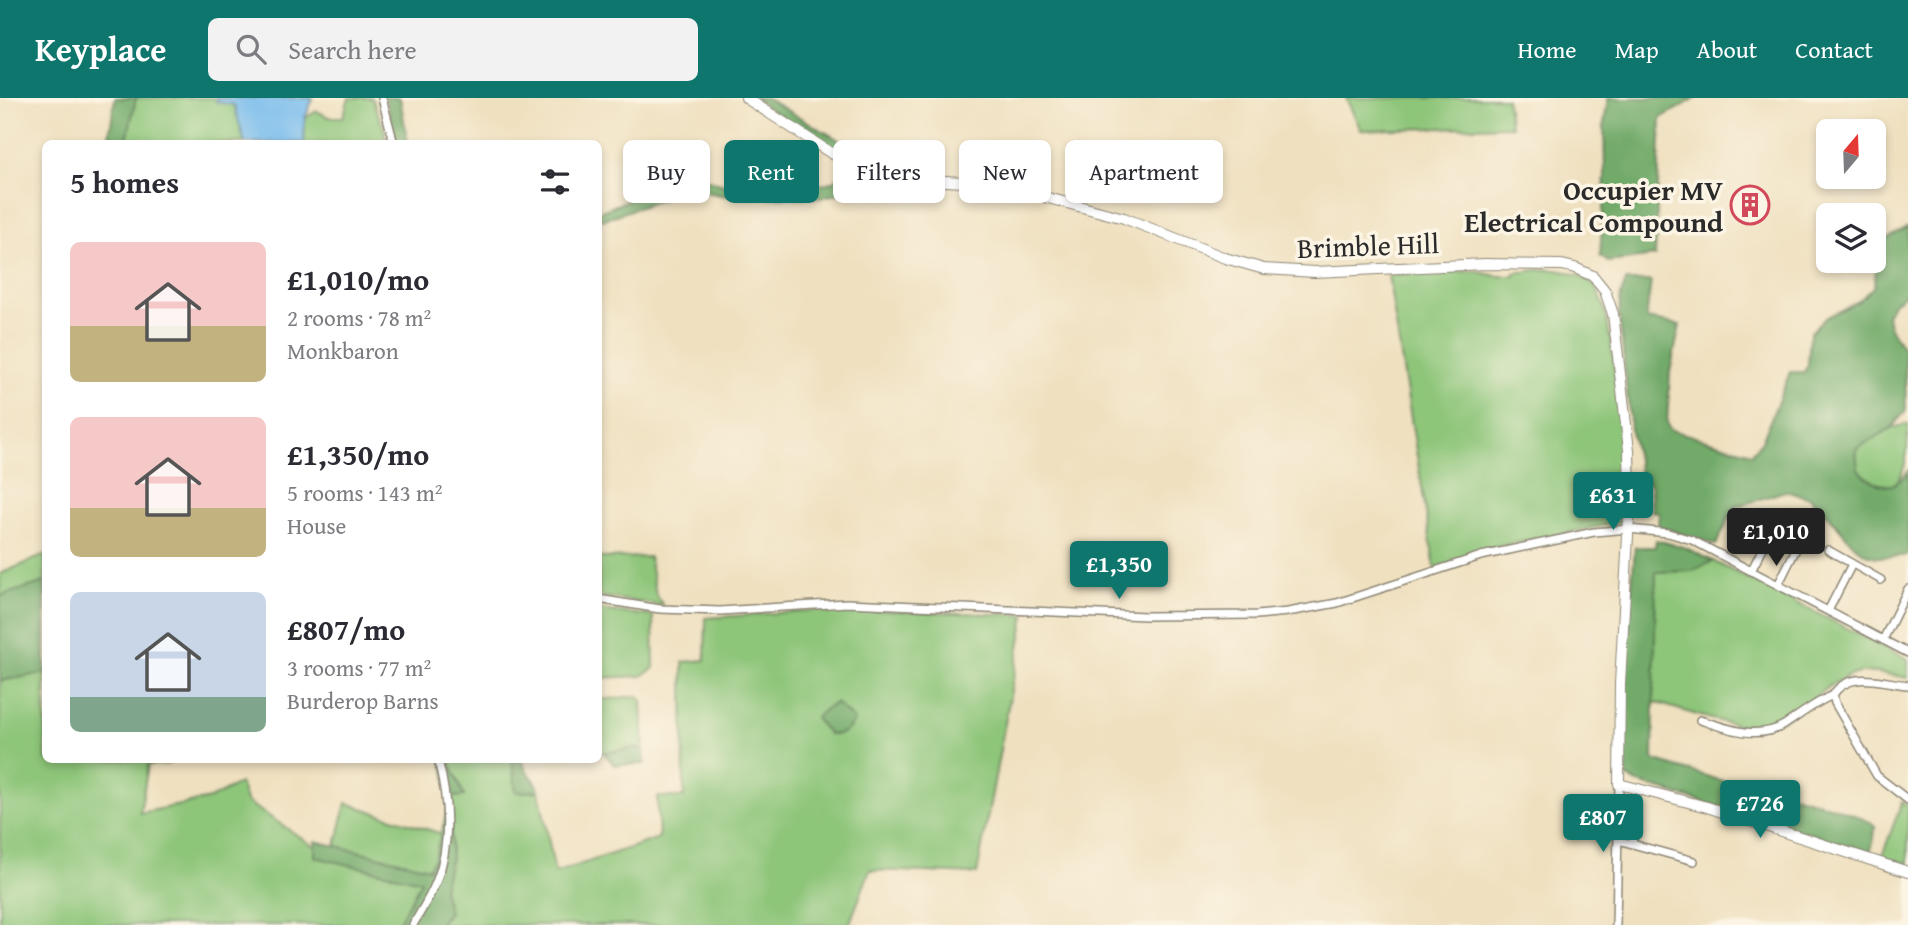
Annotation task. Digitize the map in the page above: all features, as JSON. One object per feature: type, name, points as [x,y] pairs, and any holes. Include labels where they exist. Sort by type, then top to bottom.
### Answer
[{"type":"main road","name":"Brimble Hill","points":[[746,98],[831,153],[877,174],[904,180],[981,183],[1054,199],[1124,218],[1225,258],[1264,269],[1315,272],[1539,263],[1562,265],[1593,276],[1605,291],[1613,314],[1629,450],[1629,529],[1620,684],[1619,784]]},
{"type":"main road","points":[[1619,784],[1707,807],[1908,872]]},
{"type":"street","points":[[382,98],[393,140]]},
{"type":"street","points":[[1751,571],[1779,517],[1785,516],[1803,525],[1805,531],[1778,585]]},
{"type":"street","points":[[602,600],[660,609],[720,611],[847,603],[1146,616],[1257,615],[1337,603],[1481,555],[1510,548],[1594,532],[1629,529],[1668,533],[1692,540],[1908,653]]},
{"type":"street","points":[[1828,550],[1881,580]]},
{"type":"street","points":[[1828,611],[1852,564]]},
{"type":"street","points":[[1882,640],[1908,589]]},
{"type":"street","points":[[1700,720],[1732,730],[1763,733],[1783,726],[1833,695],[1847,683],[1863,679],[1908,685]]},
{"type":"street","points":[[1833,695],[1871,768],[1880,779],[1907,796]]},
{"type":"street","points":[[413,925],[436,884],[444,854],[446,808],[438,763]]},
{"type":"street","points":[[1616,925],[1619,784]]},
{"type":"street","points":[[1632,842],[1636,827]]},
{"type":"street","points":[[1618,840],[1694,860]]},
{"type":"green space","points":[[115,98],[136,98],[127,140],[108,140]]},
{"type":"green space","points":[[136,98],[216,98],[216,102],[234,104],[244,140],[127,140]]},
{"type":"green space","points":[[349,98],[372,98],[386,140],[304,140],[305,118],[317,111],[328,117],[343,117]]},
{"type":"green space","points":[[385,98],[400,98],[407,140],[395,140]]},
{"type":"green space","points":[[754,98],[766,98],[839,140],[833,140],[833,147]]},
{"type":"green space","points":[[1346,98],[1506,98],[1511,126],[1361,130]]},
{"type":"green space","points":[[1608,98],[1696,98],[1661,118],[1655,256],[1608,262],[1600,256],[1605,177],[1604,125]]},
{"type":"green space","points":[[710,180],[724,185],[724,195],[710,193]]},
{"type":"green space","points":[[833,181],[833,195],[819,198],[819,184]]},
{"type":"green space","points":[[623,202],[651,203],[602,220],[602,211]]},
{"type":"green space","points":[[1908,227],[1908,292],[1893,303],[1887,315],[1889,326],[1905,352],[1906,411],[1891,428],[1856,449],[1858,469],[1877,483],[1895,483],[1908,471],[1908,555],[1881,557],[1865,553],[1851,542],[1811,498],[1785,491],[1735,507],[1716,545],[1658,526],[1659,512],[1652,511],[1651,485],[1641,479],[1631,430],[1619,313],[1626,281],[1651,281],[1646,319],[1680,325],[1670,372],[1667,424],[1671,430],[1752,453],[1762,441],[1790,372],[1804,372],[1808,365],[1810,333],[1825,318],[1859,301],[1874,286],[1875,273],[1886,273],[1886,239]]},
{"type":"green space","points":[[1545,269],[1565,271],[1585,278],[1595,287],[1602,302],[1618,400],[1622,522],[1500,546],[1435,569],[1388,275],[1474,271],[1497,276],[1515,276],[1515,273]]},
{"type":"green space","points":[[1908,424],[1902,474],[1893,486],[1873,483],[1857,469],[1856,449],[1891,428]]},
{"type":"green space","points":[[1656,540],[1684,547],[1713,561],[1692,571],[1656,572],[1653,760],[1753,790],[1773,790],[1804,798],[1857,816],[1875,827],[1870,852],[1636,782],[1624,775],[1623,697],[1635,547],[1655,547]]},
{"type":"green space","points":[[42,556],[42,583],[0,596],[0,574]]},
{"type":"green space","points":[[649,557],[656,594],[663,606],[602,596],[602,558]]},
{"type":"green space","points":[[1713,561],[1908,659],[1908,678],[1876,673],[1851,675],[1786,717],[1765,725],[1738,725],[1653,702],[1656,572],[1692,571]]},
{"type":"green space","points":[[42,583],[42,674],[0,681],[0,596]]},
{"type":"green space","points":[[831,609],[1025,615],[977,874],[870,870],[849,925],[438,925],[449,912],[443,889],[451,857],[451,796],[464,795],[450,763],[512,763],[516,792],[539,791],[555,873],[659,838],[657,797],[684,797],[683,662],[705,660],[706,618]]},
{"type":"green space","points":[[602,610],[653,616],[654,668],[642,676],[602,678]]},
{"type":"green space","points":[[42,674],[42,763],[168,763],[148,765],[140,813],[210,799],[240,783],[246,801],[315,847],[315,857],[422,881],[397,925],[0,925],[0,681]]},
{"type":"green space","points":[[638,696],[642,701],[644,751],[636,748],[602,753],[602,700]]},
{"type":"green space","points":[[836,703],[854,720],[844,732],[829,734],[815,718]]},
{"type":"green space","points":[[636,748],[644,751],[645,764],[614,765],[604,753]]},
{"type":"green space","points":[[443,763],[450,763],[464,796],[451,797]]},
{"type":"green space","points":[[512,763],[524,763],[539,791],[516,792]]},
{"type":"green space","points":[[451,797],[451,857],[443,889],[449,912],[438,925],[397,925],[421,881],[315,857],[315,841],[429,868],[434,859]]},
{"type":"green space","points":[[1902,802],[1908,806],[1908,864],[1882,856]]},
{"type":"green space","points":[[346,803],[442,834],[429,869],[336,846]]},
{"type":"water","points":[[216,98],[313,98],[305,118],[304,140],[244,140],[234,105],[216,102]]},
{"type":"place","name":"Occupier MV Electrical Compound","points":[[1750,205]]}]
